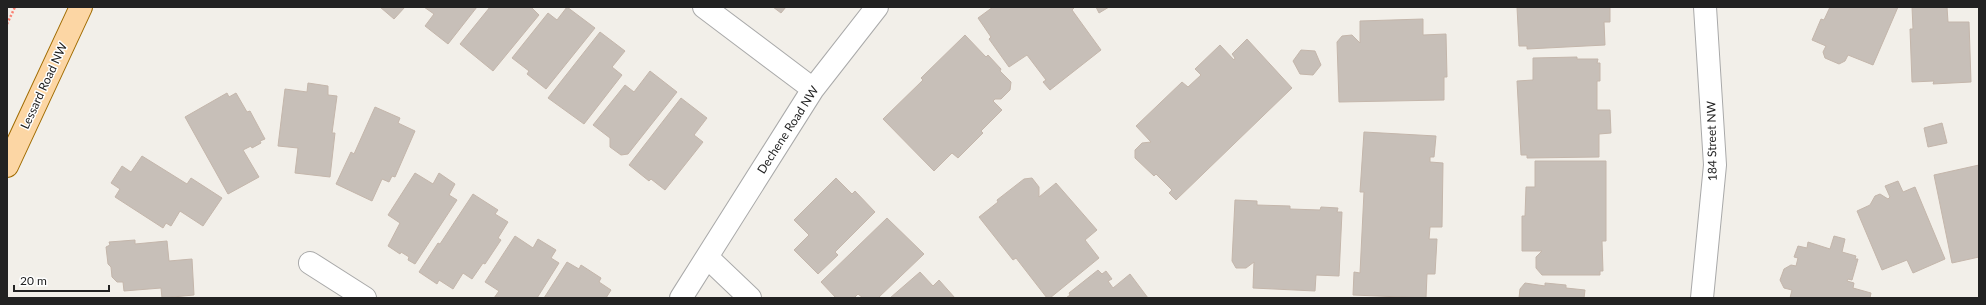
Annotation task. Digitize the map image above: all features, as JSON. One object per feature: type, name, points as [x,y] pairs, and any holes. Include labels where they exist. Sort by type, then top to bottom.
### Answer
[{"type":"main road","name":"Lessard Road NW","points":[[7,166],[81,7]]},
{"type":"street","points":[[704,7],[813,88]]},
{"type":"street","name":"Dechene Road NW","points":[[681,298],[813,88],[877,7]]},
{"type":"street","name":"184 Street NW","points":[[1702,298],[1715,165],[1705,7]]},
{"type":"street","points":[[707,258],[750,298]]},
{"type":"street","points":[[310,263],[365,298]]},
{"type":"path","points":[[7,24],[15,7]]},
{"type":"building","points":[[380,7],[405,7],[394,19]]},
{"type":"building","points":[[424,7],[477,7],[448,44],[425,26],[434,14]]},
{"type":"building","points":[[490,7],[531,7],[539,15],[493,71],[460,44]]},
{"type":"building","points":[[567,7],[595,28],[546,89],[527,74],[529,71],[512,58],[548,13],[557,20]]},
{"type":"building","points":[[773,7],[786,7],[781,13]]},
{"type":"building","points":[[993,7],[1075,7],[1072,10],[1101,50],[1050,90],[1043,82],[1046,80],[1027,55],[1009,67],[989,39],[991,37],[978,18]]},
{"type":"building","points":[[1096,7],[1109,7],[1099,13]]},
{"type":"building","points":[[1517,7],[1610,7],[1610,22],[1604,22],[1605,45],[1527,49],[1527,46],[1519,46]]},
{"type":"building","points":[[1830,7],[1898,7],[1873,65],[1848,55],[1845,61],[1839,64],[1825,58],[1823,52],[1826,46],[1812,40],[1821,19],[1824,20]]},
{"type":"building","points":[[1912,7],[1947,7],[1948,22],[1969,22],[1971,82],[1933,84],[1934,81],[1912,82],[1910,29],[1913,29]]},
{"type":"building","points":[[1423,19],[1423,35],[1446,34],[1447,77],[1444,77],[1444,100],[1339,102],[1337,42],[1342,36],[1352,35],[1360,43],[1360,21]]},
{"type":"building","points":[[600,32],[625,51],[612,67],[622,75],[584,124],[548,98]]},
{"type":"building","points":[[965,35],[986,57],[988,55],[1001,69],[1000,71],[1011,82],[1010,90],[1001,99],[995,99],[993,101],[1002,110],[981,131],[983,133],[958,158],[952,153],[934,171],[883,119],[923,80],[921,78]]},
{"type":"building","points":[[1247,39],[1292,88],[1176,200],[1169,193],[1172,190],[1156,174],[1154,176],[1135,158],[1135,150],[1142,143],[1151,142],[1136,126],[1182,82],[1188,87],[1201,75],[1195,69],[1220,45],[1234,60],[1235,58],[1232,54]]},
{"type":"building","points":[[1301,50],[1315,51],[1321,65],[1313,75],[1300,74],[1293,61]]},
{"type":"building","points":[[1577,57],[1577,59],[1598,59],[1597,63],[1600,63],[1600,81],[1597,81],[1597,110],[1610,110],[1611,133],[1599,134],[1599,157],[1527,158],[1527,155],[1521,155],[1517,81],[1533,80],[1533,58]]},
{"type":"building","points":[[650,71],[677,92],[628,154],[621,155],[610,147],[610,138],[593,125],[625,85],[634,92]]},
{"type":"building","points":[[308,83],[328,86],[328,95],[337,96],[332,133],[335,133],[330,177],[295,173],[298,148],[278,146],[285,89],[307,92]]},
{"type":"building","points":[[227,93],[229,97],[236,93],[247,112],[250,111],[265,139],[260,141],[261,143],[252,148],[251,146],[243,150],[259,177],[228,194],[185,117]]},
{"type":"building","points":[[681,98],[707,118],[694,135],[703,142],[665,190],[651,179],[649,181],[629,165]]},
{"type":"building","points":[[375,107],[400,118],[398,123],[415,131],[395,177],[392,176],[389,182],[382,179],[372,201],[336,184],[351,152],[354,154]]},
{"type":"building","points":[[1942,123],[1947,143],[1928,147],[1924,128]]},
{"type":"building","points":[[1364,132],[1436,136],[1434,157],[1430,157],[1430,162],[1443,163],[1442,227],[1430,227],[1429,239],[1437,239],[1435,274],[1427,274],[1426,298],[1353,295],[1354,272],[1360,273],[1364,192],[1360,192]]},
{"type":"building","points":[[142,156],[187,184],[191,178],[222,198],[203,226],[180,211],[171,226],[166,223],[163,228],[115,197],[120,189],[111,183],[122,166],[131,172]]},
{"type":"building","points":[[1535,161],[1606,161],[1606,241],[1602,241],[1603,271],[1600,271],[1600,275],[1542,275],[1536,268],[1536,257],[1542,251],[1522,251],[1522,216],[1525,216],[1526,187],[1535,187]]},
{"type":"building","points":[[1979,165],[1979,257],[1952,263],[1934,175]]},
{"type":"building","points":[[415,173],[433,184],[439,173],[455,184],[449,195],[457,200],[415,264],[408,260],[409,257],[401,252],[400,254],[388,246],[400,223],[388,215]]},
{"type":"building","points":[[836,178],[852,194],[855,191],[875,212],[835,252],[838,255],[818,274],[794,250],[809,235],[794,220]]},
{"type":"building","points":[[1032,178],[1039,187],[1039,197],[1056,183],[1097,230],[1085,240],[1099,258],[1050,298],[1047,298],[1016,258],[1013,260],[979,217],[998,202],[997,200],[1024,179]]},
{"type":"building","points":[[1898,181],[1903,192],[1915,187],[1945,259],[1913,273],[1907,260],[1882,270],[1857,211],[1870,205],[1875,196],[1880,194],[1888,199],[1890,197],[1885,186]]},
{"type":"building","points":[[473,194],[498,210],[495,214],[508,222],[498,238],[501,240],[485,264],[483,263],[472,279],[463,273],[453,289],[439,280],[437,284],[419,272],[438,243],[440,244]]},
{"type":"building","points":[[1235,200],[1257,201],[1257,205],[1290,206],[1290,209],[1320,210],[1321,207],[1338,208],[1337,212],[1342,212],[1339,276],[1316,275],[1315,291],[1253,288],[1254,262],[1246,268],[1236,268],[1232,261]]},
{"type":"building","points":[[887,218],[924,254],[878,298],[863,298],[858,294],[854,298],[836,298],[821,282]]},
{"type":"building","points":[[515,236],[533,248],[538,239],[556,250],[551,258],[559,263],[537,298],[494,298],[499,291],[485,282]]},
{"type":"building","points":[[1834,236],[1845,239],[1842,252],[1856,256],[1855,259],[1858,259],[1852,280],[1848,279],[1847,281],[1854,283],[1853,288],[1871,293],[1870,298],[1790,298],[1792,290],[1784,288],[1780,280],[1784,269],[1791,265],[1796,266],[1798,258],[1794,257],[1798,246],[1807,248],[1808,242],[1830,249]]},
{"type":"building","points":[[135,240],[135,244],[167,241],[169,261],[192,259],[194,295],[162,298],[161,288],[124,291],[123,282],[117,282],[112,277],[111,267],[108,264],[106,247],[110,245],[109,242]]},
{"type":"building","points":[[567,262],[579,269],[581,265],[601,278],[599,282],[611,290],[606,298],[544,298]]},
{"type":"building","points":[[1098,270],[1102,274],[1106,271],[1112,279],[1108,281],[1113,288],[1130,274],[1148,298],[1066,298],[1070,295],[1069,293]]},
{"type":"building","points":[[920,272],[933,286],[939,280],[955,298],[890,298]]},
{"type":"building","points":[[1525,283],[1545,286],[1545,283],[1566,285],[1566,288],[1585,290],[1584,298],[1519,298],[1520,289]]}]
